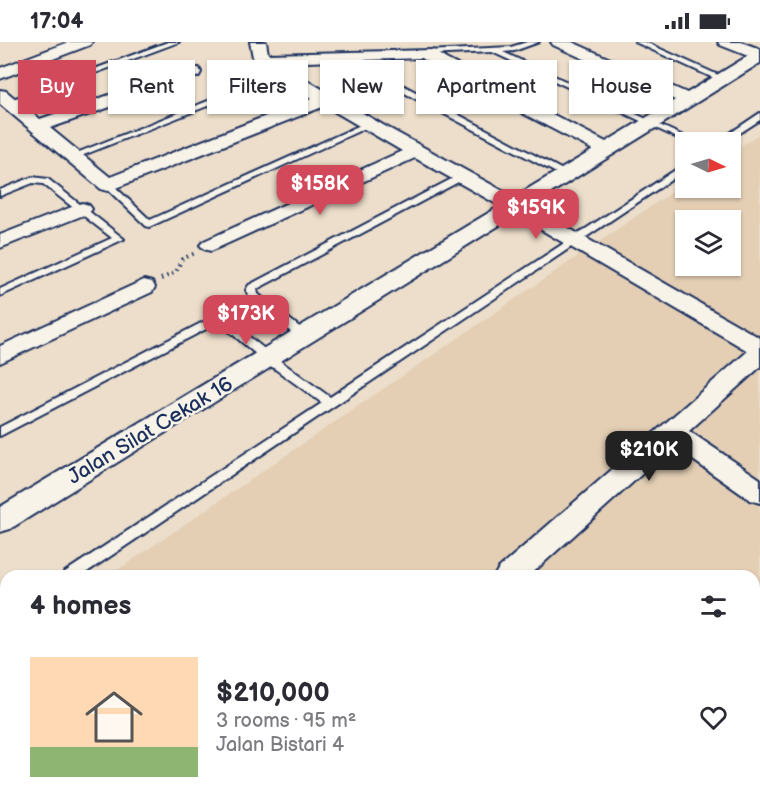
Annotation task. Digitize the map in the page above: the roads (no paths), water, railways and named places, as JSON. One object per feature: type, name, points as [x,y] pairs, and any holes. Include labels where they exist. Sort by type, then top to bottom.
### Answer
[{"type":"street","points":[[0,74],[84,42]]},
{"type":"street","points":[[559,42],[689,100]]},
{"type":"street","points":[[726,42],[760,56]]},
{"type":"street","points":[[259,50],[341,56],[426,53],[440,63],[607,150]]},
{"type":"street","name":"Jalan Silat Cekak 16","points":[[0,522],[760,56]]},
{"type":"street","points":[[5,99],[108,185],[320,102]]},
{"type":"street","points":[[38,126],[108,102]]},
{"type":"street","points":[[349,114],[575,240],[760,348]]},
{"type":"street","points":[[211,245],[414,152]]},
{"type":"street","points":[[0,242],[82,209]]},
{"type":"street","points":[[0,355],[144,287]]},
{"type":"street","points":[[516,570],[760,354]]},
{"type":"street","points":[[672,432],[760,493]]},
{"type":"lane","points":[[5,99],[175,42]]},
{"type":"lane","points":[[426,53],[511,50],[535,42]]},
{"type":"lane","points":[[639,42],[723,79]]},
{"type":"lane","points":[[493,50],[675,135]]},
{"type":"lane","points":[[341,56],[567,175]]},
{"type":"lane","points":[[73,156],[207,104]]},
{"type":"lane","points":[[736,132],[760,116]]},
{"type":"lane","points":[[108,185],[149,224],[368,125]]},
{"type":"lane","points":[[79,570],[675,173]]},
{"type":"lane","points":[[303,336],[254,297],[253,287],[461,177]]},
{"type":"lane","points":[[0,193],[40,179],[119,239],[0,293]]},
{"type":"lane","points":[[0,432],[213,322],[228,325],[268,358],[330,403]]}]
